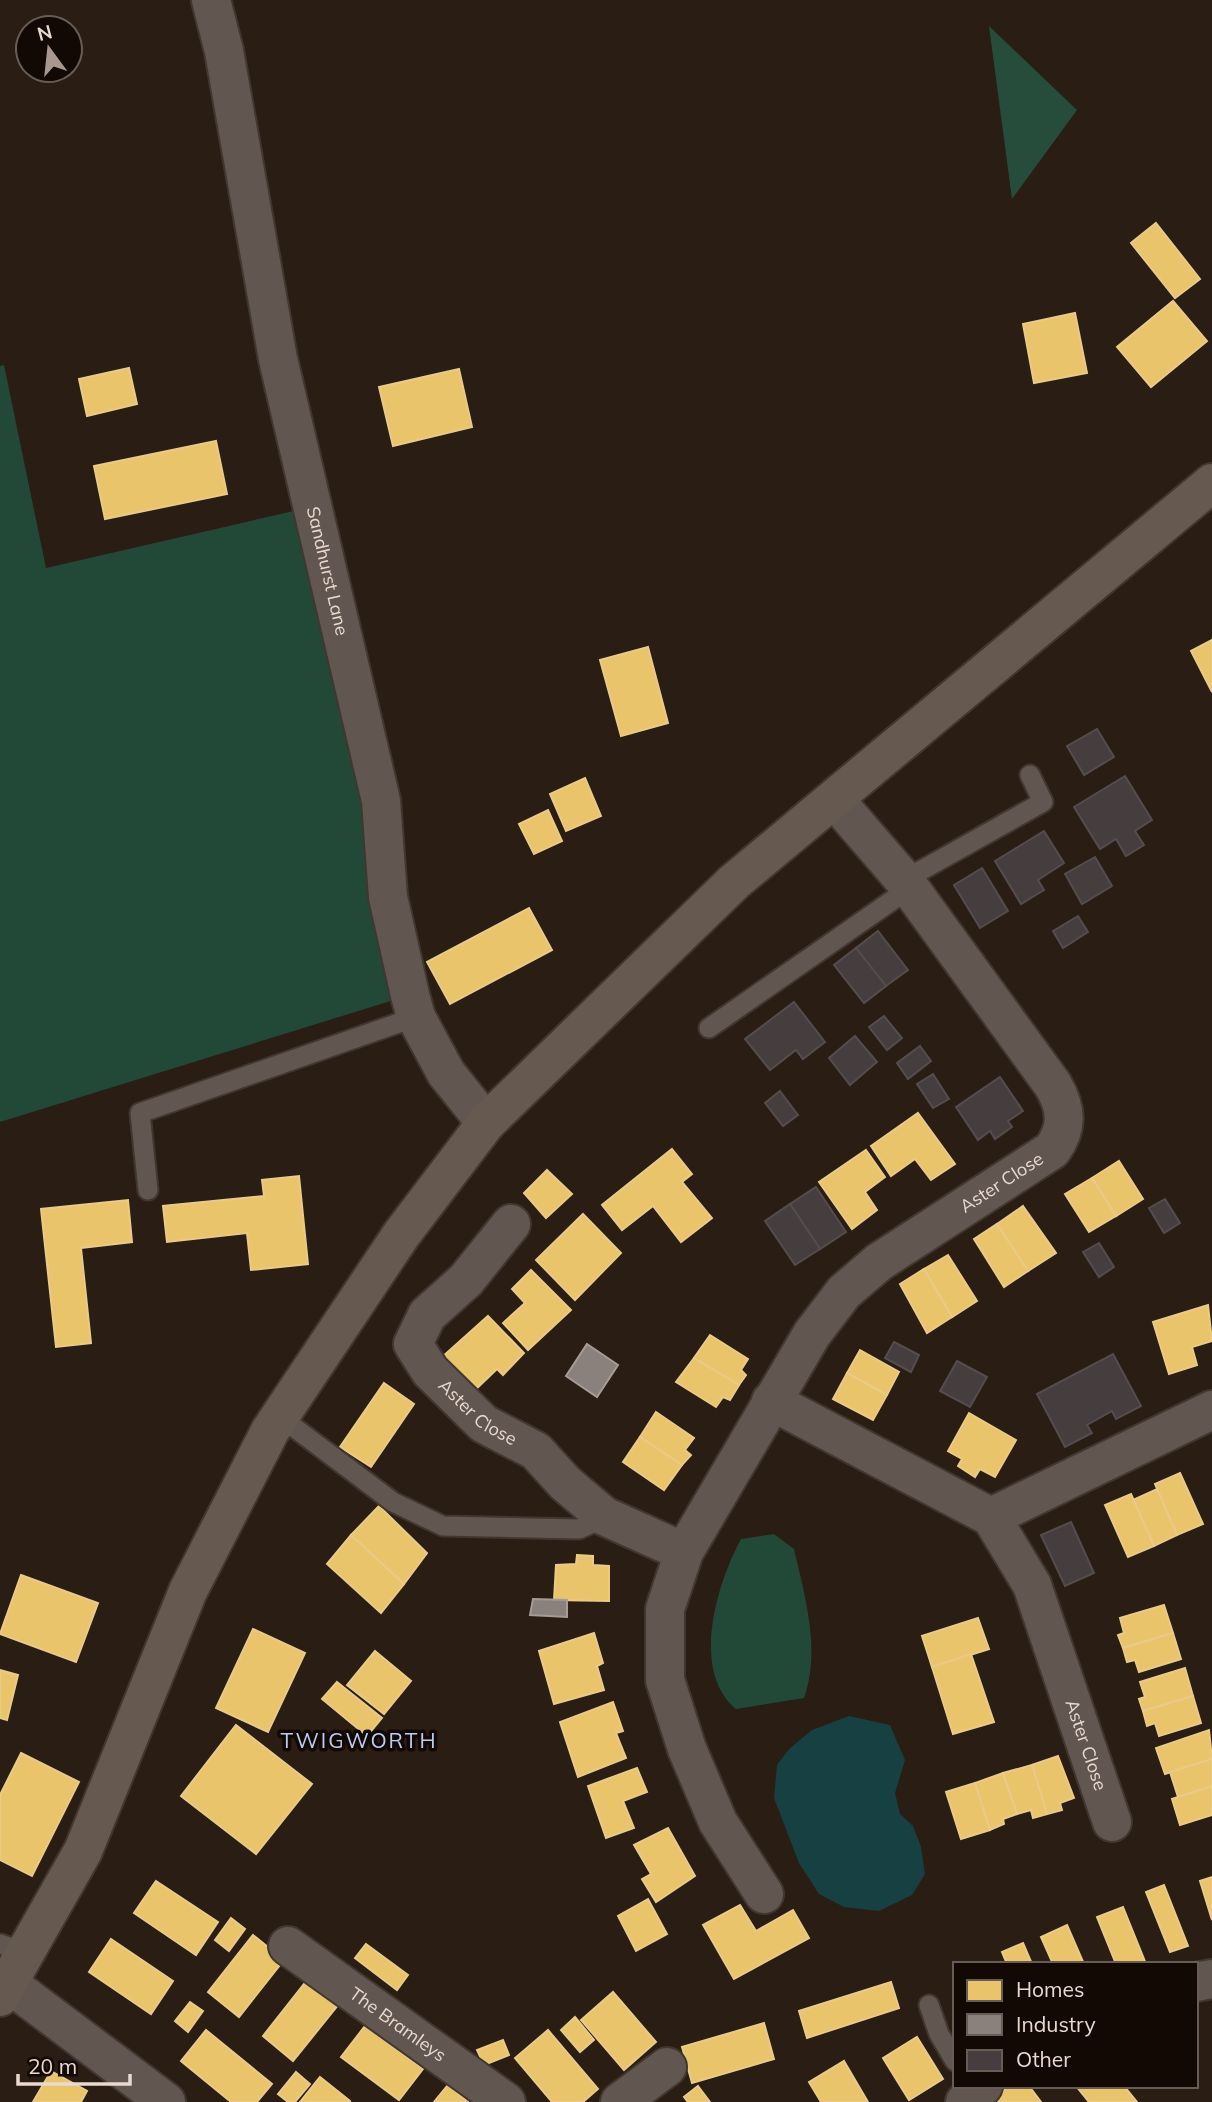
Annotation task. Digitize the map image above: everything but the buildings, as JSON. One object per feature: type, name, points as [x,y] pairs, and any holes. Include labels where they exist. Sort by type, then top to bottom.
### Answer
[{"type":"main road","points":[[9,1969],[83,1851],[188,1591],[279,1416],[401,1234],[486,1124],[734,883],[1212,483]]},
{"type":"street","name":"Sandhurst Lane","points":[[211,0],[224,51],[278,359],[381,801],[388,897],[416,1017],[446,1073],[486,1124]]},
{"type":"street","name":"Aster Close","points":[[760,1875],[718,1822],[687,1749],[666,1680],[665,1609],[684,1552],[812,1334],[844,1292],[879,1262],[1052,1150],[1062,1136],[1065,1121],[1057,1093],[907,884],[835,800]]},
{"type":"street","name":"Aster Close","points":[[511,1224],[466,1280],[427,1315],[413,1344],[430,1371],[484,1424],[536,1451],[565,1483],[606,1517],[684,1552]]},
{"type":"street","points":[[771,1401],[991,1517],[1212,1410]]},
{"type":"street","name":"Aster Close","points":[[991,1517],[1032,1585],[1112,1822]]},
{"type":"street","name":"The Bramleys","points":[[288,1947],[506,2102]]},
{"type":"street","points":[[9,1969],[166,2102]]},
{"type":"street","points":[[620,2102],[667,2067]]},
{"type":"lane","points":[[709,1028],[907,884],[1043,802],[1030,775]]},
{"type":"lane","points":[[148,1190],[140,1113],[416,1017]]},
{"type":"lane","points":[[279,1416],[393,1502],[443,1526],[579,1529],[606,1517]]},
{"type":"lane","points":[[929,2005],[939,2034],[953,2058]]},
{"type":"green space","points":[[989,26],[1077,110],[1012,199]]},
{"type":"green space","points":[[4,365],[46,568],[311,507],[410,995],[0,1122],[0,366]]},
{"type":"green space","points":[[774,1534],[794,1549],[803,1586],[810,1624],[809,1680],[804,1698],[736,1709],[722,1693],[714,1673],[712,1626],[717,1602],[741,1539]]},
{"type":"water","points":[[849,1716],[890,1725],[905,1760],[895,1793],[900,1814],[913,1826],[921,1847],[925,1874],[912,1895],[879,1911],[844,1907],[819,1894],[799,1863],[774,1798],[777,1765],[789,1749],[812,1730]]},
{"type":"district","name":"TWIGWORTH","points":[[359,1741]]}]
